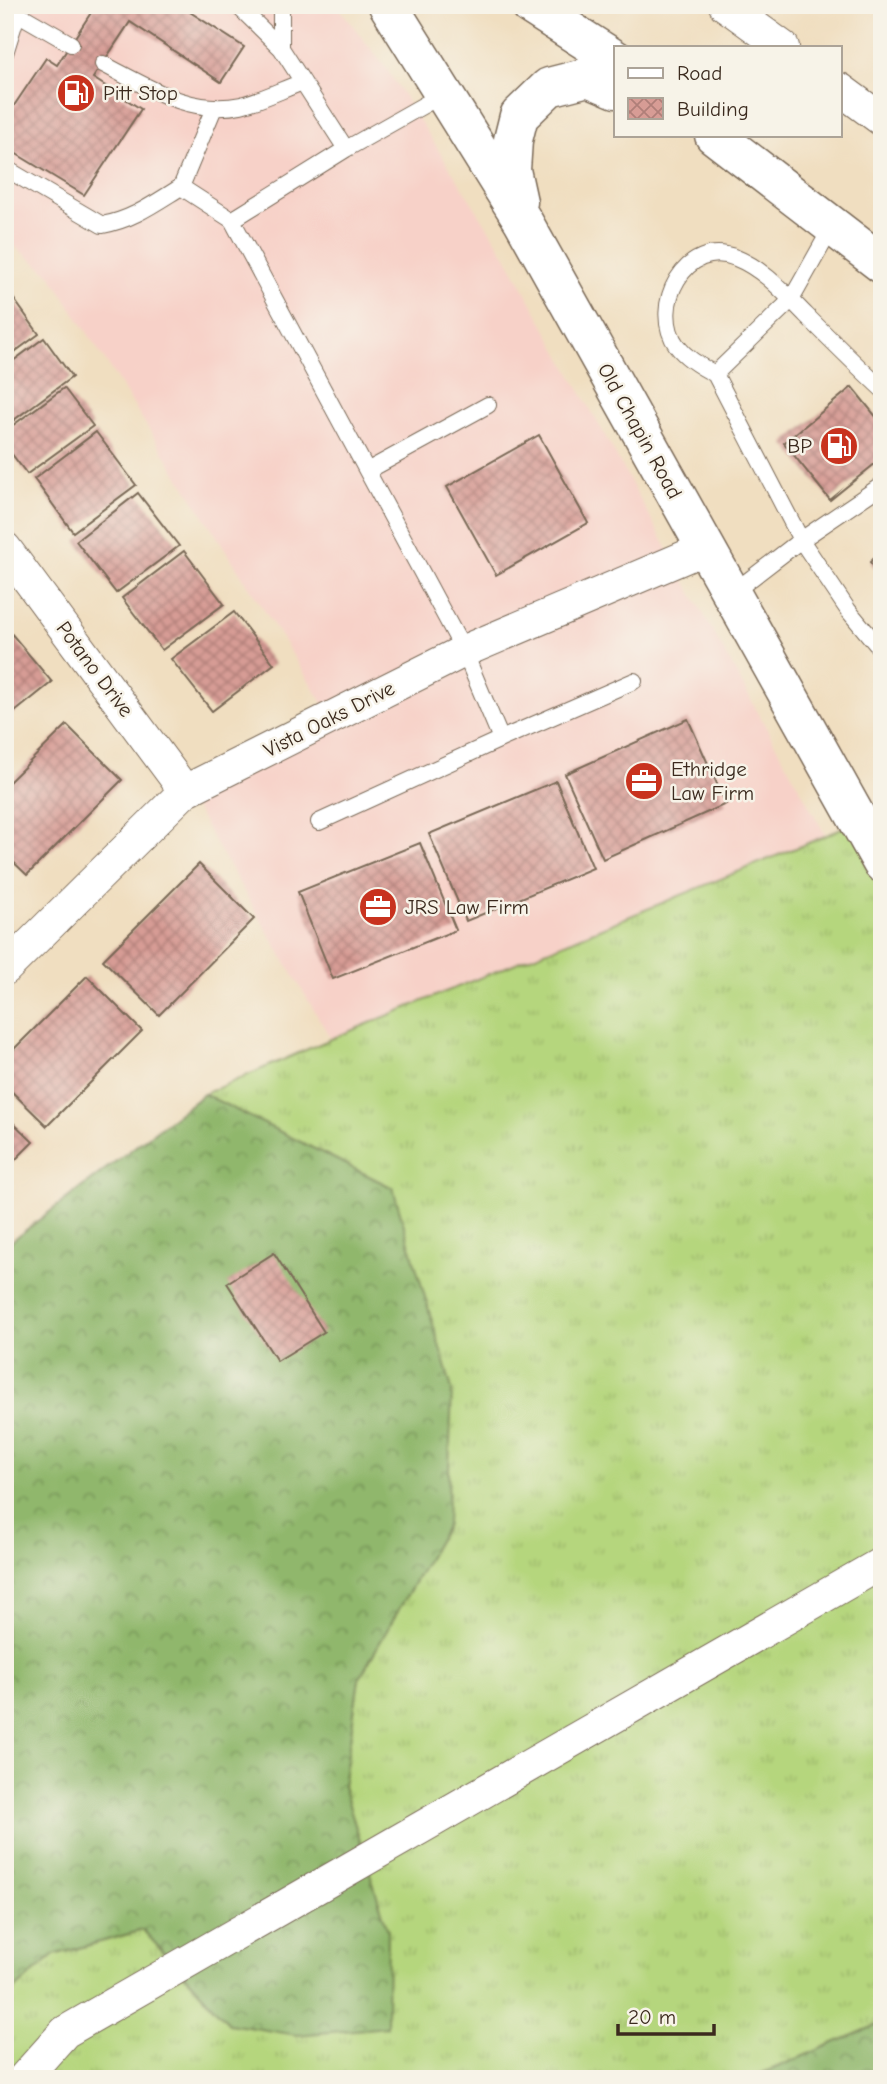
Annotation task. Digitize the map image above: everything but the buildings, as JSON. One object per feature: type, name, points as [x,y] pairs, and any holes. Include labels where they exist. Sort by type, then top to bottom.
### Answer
[{"type":"street","name":"Old Chapin Road","points":[[388,5],[523,221],[882,863]]},
{"type":"street","points":[[530,5],[614,59]]},
{"type":"street","points":[[725,5],[782,46]]},
{"type":"street","points":[[523,221],[511,170],[513,140],[519,116],[549,87],[588,77],[614,88]]},
{"type":"street","points":[[842,90],[882,120]]},
{"type":"street","points":[[715,136],[882,264]]},
{"type":"street","name":"Vista Oaks Drive","points":[[5,969],[185,791],[464,651],[706,548]]},
{"type":"street","name":"Potano Drive","points":[[9,562],[185,791]]},
{"type":"street","points":[[23,2079],[65,2032],[882,1563]]},
{"type":"lane","points":[[237,5],[281,48],[346,149]]},
{"type":"lane","points":[[281,5],[281,48]]},
{"type":"lane","points":[[5,53],[18,9],[71,44]]},
{"type":"lane","points":[[103,64],[176,100],[214,108],[243,105],[303,82]]},
{"type":"lane","points":[[232,220],[346,149],[444,93]]},
{"type":"lane","points":[[5,167],[102,225],[120,222],[181,187],[214,108]]},
{"type":"lane","points":[[181,187],[232,220],[464,651],[501,739]]},
{"type":"lane","points":[[715,374],[791,300],[832,227]]},
{"type":"lane","points":[[882,390],[768,277],[737,258],[724,254],[709,255],[689,263],[677,278],[668,307],[676,345],[694,362],[715,374],[801,540],[848,610],[882,651]]},
{"type":"lane","points":[[367,471],[488,404]]},
{"type":"lane","points":[[731,594],[801,540],[882,485]]},
{"type":"lane","points":[[319,822],[634,681]]},
{"type":"shaded area","points":[[5,5],[337,5],[388,71],[503,251],[826,836],[331,1039],[185,791],[332,717],[50,274],[5,239]]},
{"type":"green space","points":[[857,820],[882,863],[882,2023],[749,2079],[5,2079],[5,1998],[54,1955],[143,1930],[229,2024],[387,1931],[343,1786],[359,1679],[447,1525],[393,1188],[204,1094],[825,836]]},
{"type":"green space","points":[[204,1094],[393,1188],[452,1389],[447,1525],[359,1679],[343,1786],[388,1931],[387,2027],[297,2035],[229,2024],[143,1930],[54,1955],[5,1998],[5,1246]]},
{"type":"green space","points":[[882,2023],[882,2079],[749,2079]]},
{"type":"place","name":"Pitt Stop","points":[[76,93]]},
{"type":"place","name":"BP","points":[[839,446]]},
{"type":"place","name":"Ethridge Law Firm","points":[[644,781]]},
{"type":"place","name":"JRS Law Firm","points":[[378,907]]}]
